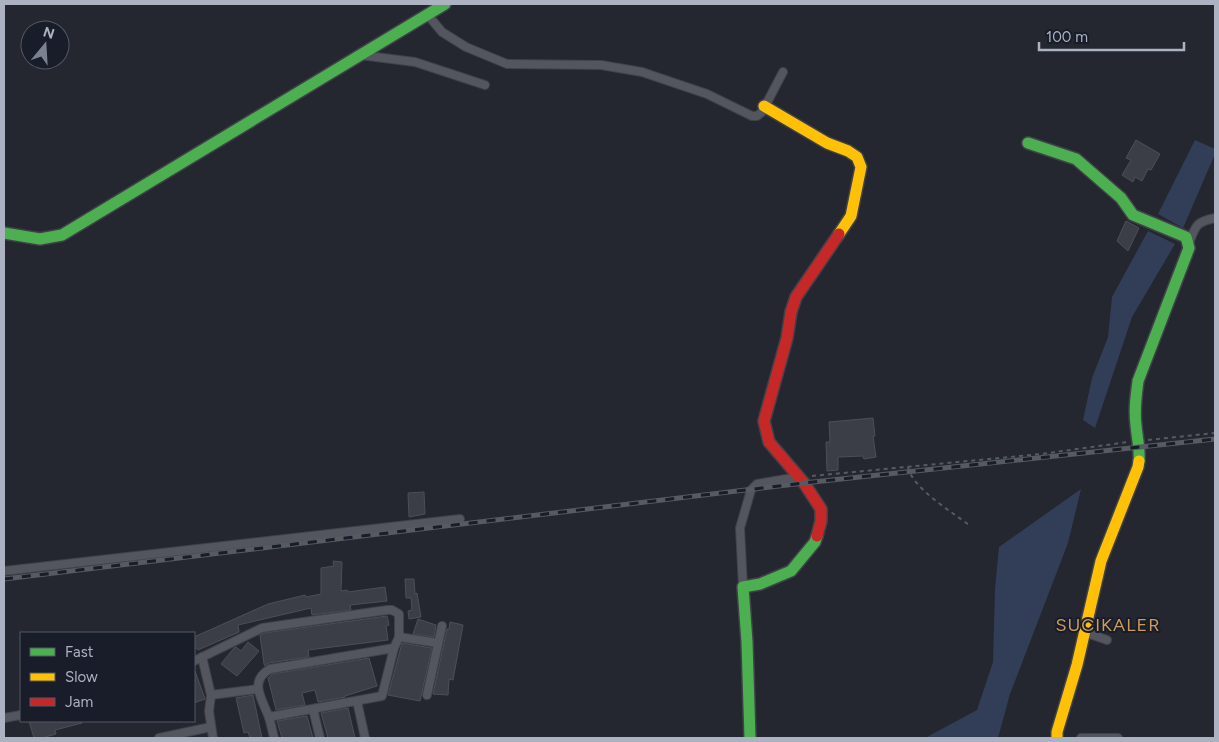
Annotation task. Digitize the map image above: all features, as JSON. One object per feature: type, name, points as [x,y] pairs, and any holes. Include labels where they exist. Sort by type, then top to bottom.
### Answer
[{"type":"street","points":[[4,233],[48,240],[62,235],[445,4]]},
{"type":"street","points":[[427,14],[442,32],[466,47],[507,64],[601,65],[634,70],[708,94],[752,116],[760,114],[783,72]]},
{"type":"street","points":[[360,55],[416,62],[485,85]]},
{"type":"street","points":[[743,587],[760,584],[791,571],[816,542],[821,521],[821,509],[793,468],[769,442],[764,421],[788,338],[791,312],[796,297],[830,244],[851,216],[860,167],[857,157],[848,151],[827,144],[764,106]]},
{"type":"street","points":[[1028,143],[1076,159],[1121,198],[1133,215],[1186,237],[1189,243]]},
{"type":"street","points":[[1057,738],[1057,732],[1077,665],[1101,561],[1138,467],[1140,447],[1135,408],[1138,381],[1184,264],[1189,243],[1196,226],[1200,222],[1215,218]]},
{"type":"street","points":[[750,738],[747,642],[740,528],[751,490],[757,484],[798,477]]},
{"type":"street","points":[[4,571],[460,519]]},
{"type":"street","points":[[195,660],[262,628],[387,610],[392,610],[399,614],[399,637],[394,648],[382,696],[269,717]]},
{"type":"street","points":[[427,695],[442,626]]},
{"type":"street","points":[[1084,632],[1107,640]]},
{"type":"street","points":[[399,637],[438,643]]},
{"type":"street","points":[[274,738],[269,717],[258,689],[259,678],[263,673],[270,669],[394,648]]},
{"type":"street","points":[[202,657],[211,695],[209,711],[213,738]]},
{"type":"street","points":[[211,695],[258,689]]},
{"type":"street","points":[[357,701],[365,738]]},
{"type":"street","points":[[313,709],[320,738]]},
{"type":"street","points":[[4,718],[20,715]]},
{"type":"street","points":[[159,738],[211,727]]},
{"type":"street","points":[[1081,738],[1118,738]]},
{"type":"path","points":[[798,477],[1041,454],[1215,433]]},
{"type":"path","points":[[908,467],[914,481],[930,496],[969,525]]},
{"type":"water","points":[[1195,140],[1215,149],[1215,154],[1183,228],[1158,214]]},
{"type":"water","points":[[1148,231],[1175,244],[1132,317],[1095,428],[1083,420],[1092,378],[1108,337],[1112,297]]},
{"type":"water","points":[[1081,489],[1068,543],[1010,694],[998,738],[925,738],[977,710],[993,662],[995,589],[999,547]]},
{"type":"building","points":[[1136,140],[1160,154],[1151,170],[1148,169],[1142,181],[1135,177],[1133,182],[1122,175],[1131,160],[1126,158]]},
{"type":"building","points":[[1126,221],[1139,228],[1128,251],[1117,241]]},
{"type":"building","points":[[873,418],[876,457],[864,459],[863,456],[838,457],[838,470],[827,471],[826,442],[830,442],[829,422]]},
{"type":"building","points":[[424,492],[425,514],[409,517],[408,493]]},
{"type":"building","points":[[333,561],[342,562],[341,591],[347,590],[348,592],[385,587],[387,601],[350,605],[351,610],[312,615],[311,608],[238,625],[239,632],[198,650],[195,649],[195,637],[268,604],[305,595],[306,597],[321,594],[321,568],[334,566]]},
{"type":"building","points":[[405,579],[414,579],[415,594],[417,593],[421,617],[409,619],[408,611],[412,610],[411,598],[406,598]]},
{"type":"building","points":[[387,616],[389,625],[386,626],[388,640],[308,650],[309,657],[269,663],[265,666],[264,664],[260,635],[264,633]]},
{"type":"building","points":[[418,619],[436,625],[434,637],[413,634]]},
{"type":"building","points":[[450,622],[463,625],[453,680],[449,679],[448,695],[433,694],[447,629],[449,629]]},
{"type":"building","points":[[248,642],[259,651],[237,676],[221,664],[234,648],[236,647],[241,651]]},
{"type":"building","points":[[402,643],[432,648],[420,701],[388,695]]},
{"type":"building","points":[[369,658],[377,686],[345,697],[318,702],[315,690],[302,693],[305,705],[276,710],[268,678],[272,674]]},
{"type":"building","points":[[195,671],[205,699],[195,703]]},
{"type":"building","points":[[253,695],[262,738],[250,738],[248,732],[244,733],[236,698]]},
{"type":"building","points":[[348,708],[355,738],[328,738],[321,713]]},
{"type":"building","points":[[307,716],[313,738],[282,738],[277,721]]},
{"type":"building","points":[[29,722],[82,722],[55,730],[56,734],[34,738]]},
{"type":"railway","points":[[4,579],[804,483],[1215,439]]},
{"type":"traffic: fast","points":[[4,233],[40,239],[62,235],[445,4]]},
{"type":"traffic: fast","points":[[1028,143],[1076,159],[1121,198],[1133,215],[1186,237],[1189,248],[1138,381],[1135,414],[1139,461]]},
{"type":"traffic: fast","points":[[750,738],[743,587],[760,584],[791,571],[815,542],[817,536]]},
{"type":"traffic: slow","points":[[764,106],[827,143],[848,151],[857,157],[861,167],[851,216],[839,234]]},
{"type":"traffic: slow","points":[[1057,738],[1057,732],[1077,665],[1101,561],[1139,461]]},
{"type":"traffic: jam","points":[[817,536],[821,521],[821,509],[804,483],[769,442],[764,421],[787,338],[791,312],[796,297],[839,234]]},
{"type":"district","name":"SUCIKALER","points":[[1108,625]]}]
